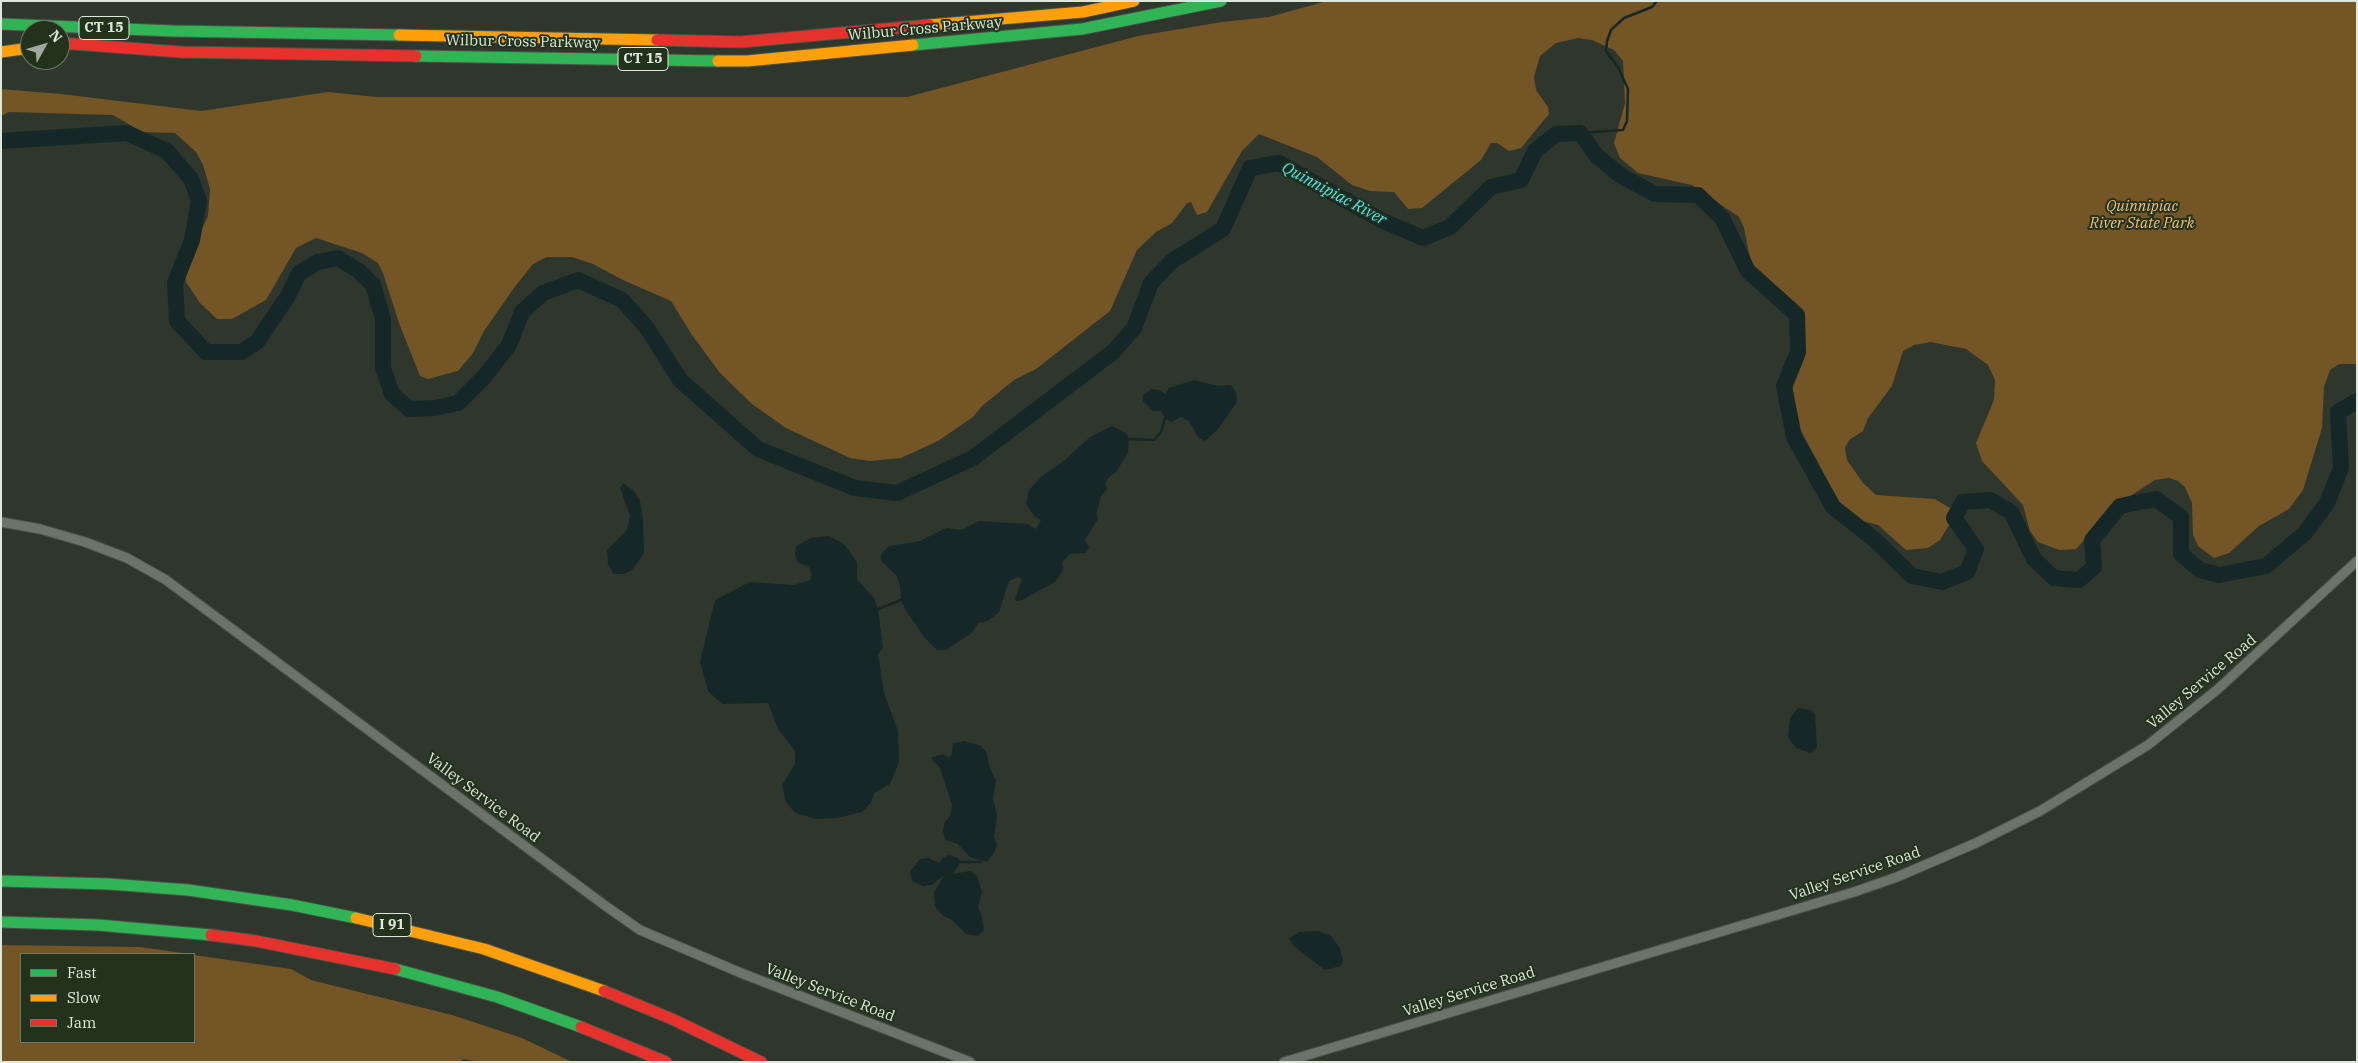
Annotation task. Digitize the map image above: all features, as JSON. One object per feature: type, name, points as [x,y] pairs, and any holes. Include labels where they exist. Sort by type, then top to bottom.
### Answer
[{"type":"highway","name":"Wilbur Cross Parkway","points":[[70,26],[173,31],[741,42],[1083,12],[1134,1]]},
{"type":"highway","name":"Wilbur Cross Parkway","points":[[70,45],[181,52],[747,61],[1082,29],[1221,1]]},
{"type":"highway","points":[[1,19],[20,22]]},
{"type":"highway","name":"Wilbur Cross Parkway","points":[[1,24],[20,24]]},
{"type":"highway","points":[[1,42],[20,43]]},
{"type":"highway","points":[[1,52],[20,49]]},
{"type":"highway","name":"I 91","points":[[1,880],[109,884],[196,891],[314,908],[400,927],[484,949],[586,984],[672,1019],[761,1062]]},
{"type":"highway","points":[[1,922],[159,929],[250,940],[328,954],[432,978],[497,997],[588,1030],[666,1062]]},
{"type":"street","name":"Valley Service Road","points":[[1,522],[40,529],[85,542],[127,558],[166,580],[607,908],[640,930],[724,966],[970,1062]]},
{"type":"street","name":"Valley Service Road","points":[[1284,1062],[1854,892],[1897,877],[1976,843],[2040,811],[2148,745],[2224,684],[2357,561]]},
{"type":"green space","name":"Quinnipiac River State Park","points":[[1327,1],[2357,1],[2357,364],[2339,364],[2330,370],[2324,387],[2322,428],[2303,490],[2289,509],[2259,526],[2229,553],[2214,558],[2198,546],[2193,535],[2192,503],[2185,487],[2178,481],[2169,478],[2155,480],[2116,505],[2076,549],[2059,550],[2038,542],[2030,531],[2023,505],[1982,461],[1976,443],[1994,400],[1995,380],[1988,365],[1966,349],[1931,342],[1914,345],[1903,351],[1892,386],[1868,418],[1863,431],[1849,440],[1845,448],[1847,460],[1863,483],[1876,495],[1935,499],[1950,508],[1953,518],[1940,540],[1928,548],[1906,550],[1878,525],[1847,517],[1799,427],[1789,414],[1789,397],[1804,359],[1802,332],[1798,317],[1780,297],[1762,283],[1751,263],[1744,228],[1739,217],[1692,185],[1638,173],[1620,158],[1614,143],[1625,103],[1623,61],[1614,50],[1592,40],[1578,38],[1556,43],[1540,56],[1534,77],[1536,90],[1548,107],[1549,114],[1521,148],[1509,151],[1497,143],[1491,143],[1481,160],[1422,208],[1408,209],[1394,192],[1370,191],[1352,185],[1317,157],[1259,134],[1242,151],[1207,212],[1197,215],[1191,202],[1187,203],[1172,223],[1156,232],[1137,250],[1110,311],[1036,369],[1014,380],[982,406],[973,417],[938,441],[901,458],[870,461],[850,458],[786,428],[752,404],[720,373],[692,335],[671,301],[623,280],[593,264],[572,257],[547,257],[533,264],[484,331],[473,353],[458,371],[428,379],[420,376],[378,263],[362,253],[316,238],[296,248],[266,300],[232,319],[217,319],[200,303],[186,282],[184,269],[208,216],[210,189],[203,165],[196,152],[175,133],[142,132],[113,115],[9,112],[1,116],[1,89],[61,94],[201,111],[328,92],[376,97],[907,97],[1138,36],[1222,22],[1269,17]]},
{"type":"green space","points":[[1,945],[140,947],[183,953],[20,953],[20,1043],[195,1043],[195,955],[291,969],[311,980],[452,1015],[522,1038],[572,1062],[479,1062],[464,1059],[458,1062],[1,1062]]},
{"type":"shaded area","points":[[1194,380],[1218,386],[1231,385],[1236,392],[1237,402],[1218,429],[1205,441],[1198,437],[1189,421],[1181,417],[1171,422],[1165,418],[1161,411],[1153,411],[1143,401],[1143,395],[1151,389],[1160,390],[1165,394],[1169,388]]},
{"type":"shaded area","points":[[1112,426],[1126,433],[1129,439],[1128,453],[1116,472],[1105,483],[1107,489],[1101,496],[1096,514],[1098,519],[1085,540],[1089,547],[1086,553],[1070,554],[1062,562],[1063,570],[1055,582],[1022,600],[1016,601],[1015,599],[1022,579],[1018,577],[1009,581],[999,612],[988,621],[978,623],[972,633],[946,650],[937,650],[925,638],[905,609],[901,600],[900,586],[896,575],[881,561],[881,554],[889,546],[920,541],[946,528],[962,530],[979,521],[1027,524],[1036,529],[1041,520],[1034,516],[1026,504],[1029,490],[1042,476],[1065,460],[1090,437]]},
{"type":"shaded area","points":[[623,483],[634,491],[640,501],[643,519],[644,553],[632,570],[624,574],[614,574],[608,565],[607,550],[627,530],[630,515],[620,488]]},
{"type":"shaded area","points":[[829,536],[844,544],[857,562],[857,579],[874,598],[878,609],[883,648],[878,654],[884,693],[898,731],[899,762],[890,784],[874,793],[871,803],[862,812],[837,818],[817,819],[795,813],[786,802],[782,785],[795,764],[795,751],[778,729],[768,703],[722,704],[708,691],[700,662],[715,600],[750,582],[794,585],[810,580],[812,575],[809,567],[797,562],[796,546],[811,538]]},
{"type":"shaded area","points":[[1798,708],[1811,710],[1815,714],[1817,747],[1811,753],[1796,748],[1788,737],[1790,718]]},
{"type":"shaded area","points":[[964,741],[981,746],[987,753],[989,766],[996,781],[993,798],[997,815],[994,837],[997,845],[987,862],[970,857],[958,844],[946,840],[943,832],[944,823],[950,816],[952,805],[940,768],[931,758],[943,754],[949,758],[952,754],[953,743]]},
{"type":"shaded area","points":[[949,855],[958,858],[961,862],[952,874],[970,871],[977,876],[982,892],[978,907],[984,930],[978,936],[966,934],[952,920],[942,915],[935,906],[934,893],[944,875],[932,885],[923,886],[912,881],[910,872],[920,859],[928,858],[940,863],[943,858]]},
{"type":"shaded area","points":[[1318,931],[1331,936],[1340,948],[1343,960],[1341,966],[1325,970],[1295,947],[1289,939],[1299,932]]},
{"type":"waterway","points":[[1580,133],[1623,130],[1627,121],[1628,89],[1618,67],[1606,51],[1607,41],[1611,30],[1624,18],[1652,7],[1657,1]]},
{"type":"waterway","name":"Quinnipiac River","points":[[1,141],[127,133],[167,151],[191,179],[199,201],[192,240],[175,283],[177,321],[206,352],[241,352],[257,342],[288,296],[299,273],[318,262],[338,258],[359,271],[373,285],[383,319],[383,368],[392,394],[409,409],[435,408],[458,403],[484,377],[509,345],[522,312],[543,293],[578,280],[622,300],[647,328],[680,380],[758,449],[855,488],[897,493],[973,458],[1113,352],[1134,328],[1151,283],[1172,261],[1223,229],[1250,168],[1279,163],[1383,221],[1423,238],[1450,227],[1491,187],[1521,180],[1535,151],[1556,134],[1580,133],[1597,156],[1621,176],[1655,194],[1698,195],[1722,218],[1748,271],[1797,315],[1798,352],[1784,386],[1794,437],[1833,507],[1875,540],[1912,576],[1942,582],[1967,572],[1976,549],[1954,518],[1963,502],[1990,500],[2011,512],[2034,559],[2054,578],[2079,580],[2094,567],[2092,540],[2120,506],[2156,499],[2181,517],[2181,554],[2200,570],[2219,575],[2266,566],[2305,533],[2327,503],[2341,468],[2338,412],[2357,401]]},
{"type":"waterway","points":[[1129,439],[1154,440],[1161,432],[1165,418]]},
{"type":"waterway","points":[[878,609],[901,600]]},
{"type":"waterway","points":[[961,862],[981,862]]},
{"type":"traffic: fast","points":[[913,45],[1082,29],[1221,1]]},
{"type":"traffic: fast","points":[[1,24],[173,31],[399,35]]},
{"type":"traffic: fast","points":[[416,56],[718,61]]},
{"type":"traffic: fast","points":[[1,881],[109,884],[188,890],[292,905],[356,918]]},
{"type":"traffic: fast","points":[[1,922],[98,925],[211,935]]},
{"type":"traffic: fast","points":[[395,969],[497,997],[581,1027]]},
{"type":"traffic: slow","points":[[929,25],[1083,12],[1134,1]]},
{"type":"traffic: slow","points":[[399,35],[657,40]]},
{"type":"traffic: slow","points":[[718,61],[747,61],[913,45]]},
{"type":"traffic: slow","points":[[1,52],[20,49]]},
{"type":"traffic: slow","points":[[356,918],[484,949],[604,991]]},
{"type":"traffic: jam","points":[[657,40],[741,42],[929,25]]},
{"type":"traffic: jam","points":[[70,44],[181,52],[416,56]]},
{"type":"traffic: jam","points":[[211,935],[256,941],[395,969]]},
{"type":"traffic: jam","points":[[604,991],[672,1019],[761,1062]]},
{"type":"traffic: jam","points":[[581,1027],[666,1062]]}]
